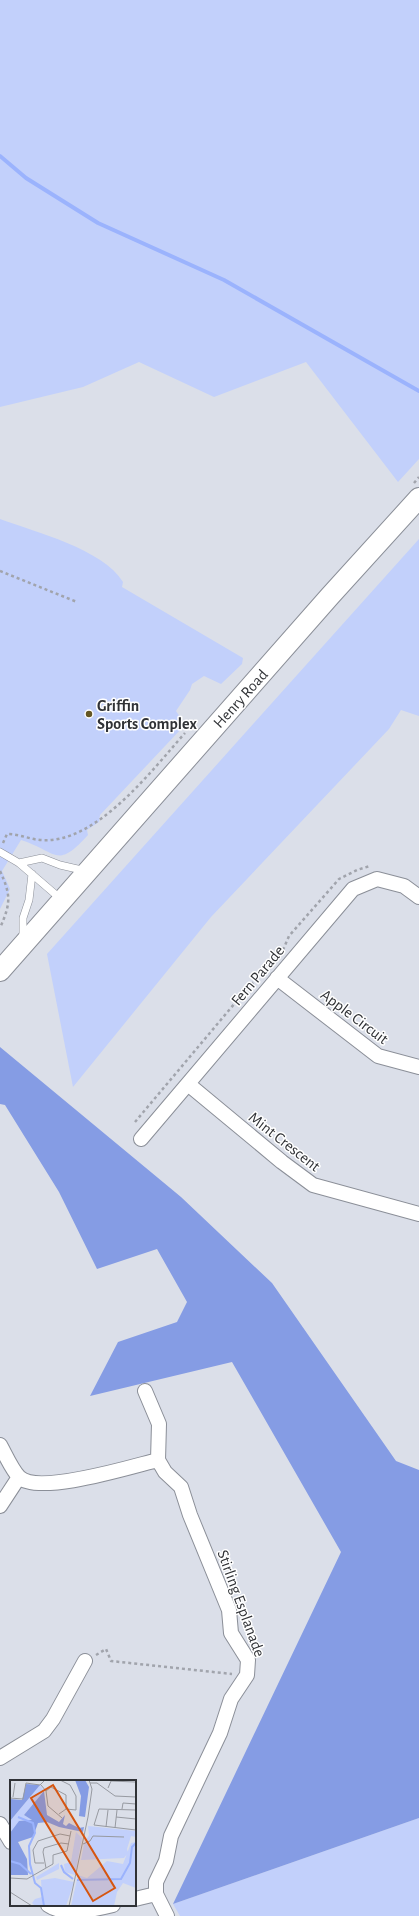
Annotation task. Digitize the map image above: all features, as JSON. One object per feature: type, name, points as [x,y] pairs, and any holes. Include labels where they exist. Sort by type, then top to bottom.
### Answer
[{"type":"main road","name":"Henry Road","points":[[0,971],[330,596],[414,493]]},
{"type":"street","name":"Fern Parade","points":[[141,1138],[353,889],[377,879],[404,886],[419,897]]},
{"type":"street","name":"Apple Circuit","points":[[277,978],[378,1056],[419,1067]]},
{"type":"street","name":"Mint Crescent","points":[[188,1084],[282,1162],[313,1185],[419,1214]]},
{"type":"street","points":[[0,1445],[19,1477],[31,1482],[66,1482],[158,1460],[159,1424],[145,1391]]},
{"type":"street","name":"Stirling Esplanade","points":[[156,1894],[156,1882],[166,1861],[171,1836],[220,1733],[231,1699],[247,1675],[248,1660],[231,1633],[229,1610],[190,1516],[181,1487],[165,1472],[158,1460]]},
{"type":"street","points":[[0,1506],[19,1477]]},
{"type":"street","points":[[0,1758],[44,1731],[53,1719],[85,1661]]},
{"type":"street","points":[[0,1824],[10,1840]]},
{"type":"street","points":[[136,1899],[156,1894],[167,1916]]},
{"type":"street","points":[[50,1906],[64,1915],[78,1914],[109,1906]]},
{"type":"lane","points":[[0,850],[19,863],[63,900]]},
{"type":"lane","points":[[19,863],[42,858],[60,865],[88,871]]},
{"type":"lane","points":[[22,946],[23,918],[29,900],[32,874]]},
{"type":"path","points":[[414,493],[419,477]]},
{"type":"path","points":[[0,571],[77,602]]},
{"type":"path","points":[[0,850],[7,834],[16,834],[40,840],[61,838],[81,831],[116,808],[128,798],[190,728]]},
{"type":"path","points":[[0,871],[6,884],[10,901],[0,928]]},
{"type":"path","points":[[85,1661],[106,1649],[111,1661],[247,1675]]},
{"type":"shaded area","points":[[0,0],[419,0],[419,459],[398,482],[306,362],[214,397],[139,362],[83,387],[0,407]]},
{"type":"shaded area","name":"Griffin Sports Complex","points":[[0,519],[49,536],[85,551],[113,570],[123,582],[122,587],[243,658],[242,664],[221,684],[204,676],[192,684],[190,690],[176,711],[180,717],[182,728],[100,815],[99,822],[87,830],[88,835],[77,846],[62,855],[56,855],[21,840],[2,871],[10,889],[0,909]]},
{"type":"shaded area","points":[[419,539],[419,716],[401,710],[389,729],[211,917],[73,1087],[47,954]]},
{"type":"shaded area","points":[[0,1047],[181,1197],[272,1283],[396,1461],[419,1470],[419,1818],[173,1904],[341,1552],[232,1362],[90,1396],[118,1342],[177,1322],[187,1302],[157,1249],[97,1269],[59,1192],[5,1105],[0,1104]]},
{"type":"shaded area","points":[[419,1818],[419,1916],[180,1916],[173,1904]]},
{"type":"waterway","points":[[0,156],[26,178],[98,223],[224,280],[419,391]]},
{"type":"place","name":"Griffin Sports Complex","points":[[89,714]]}]
